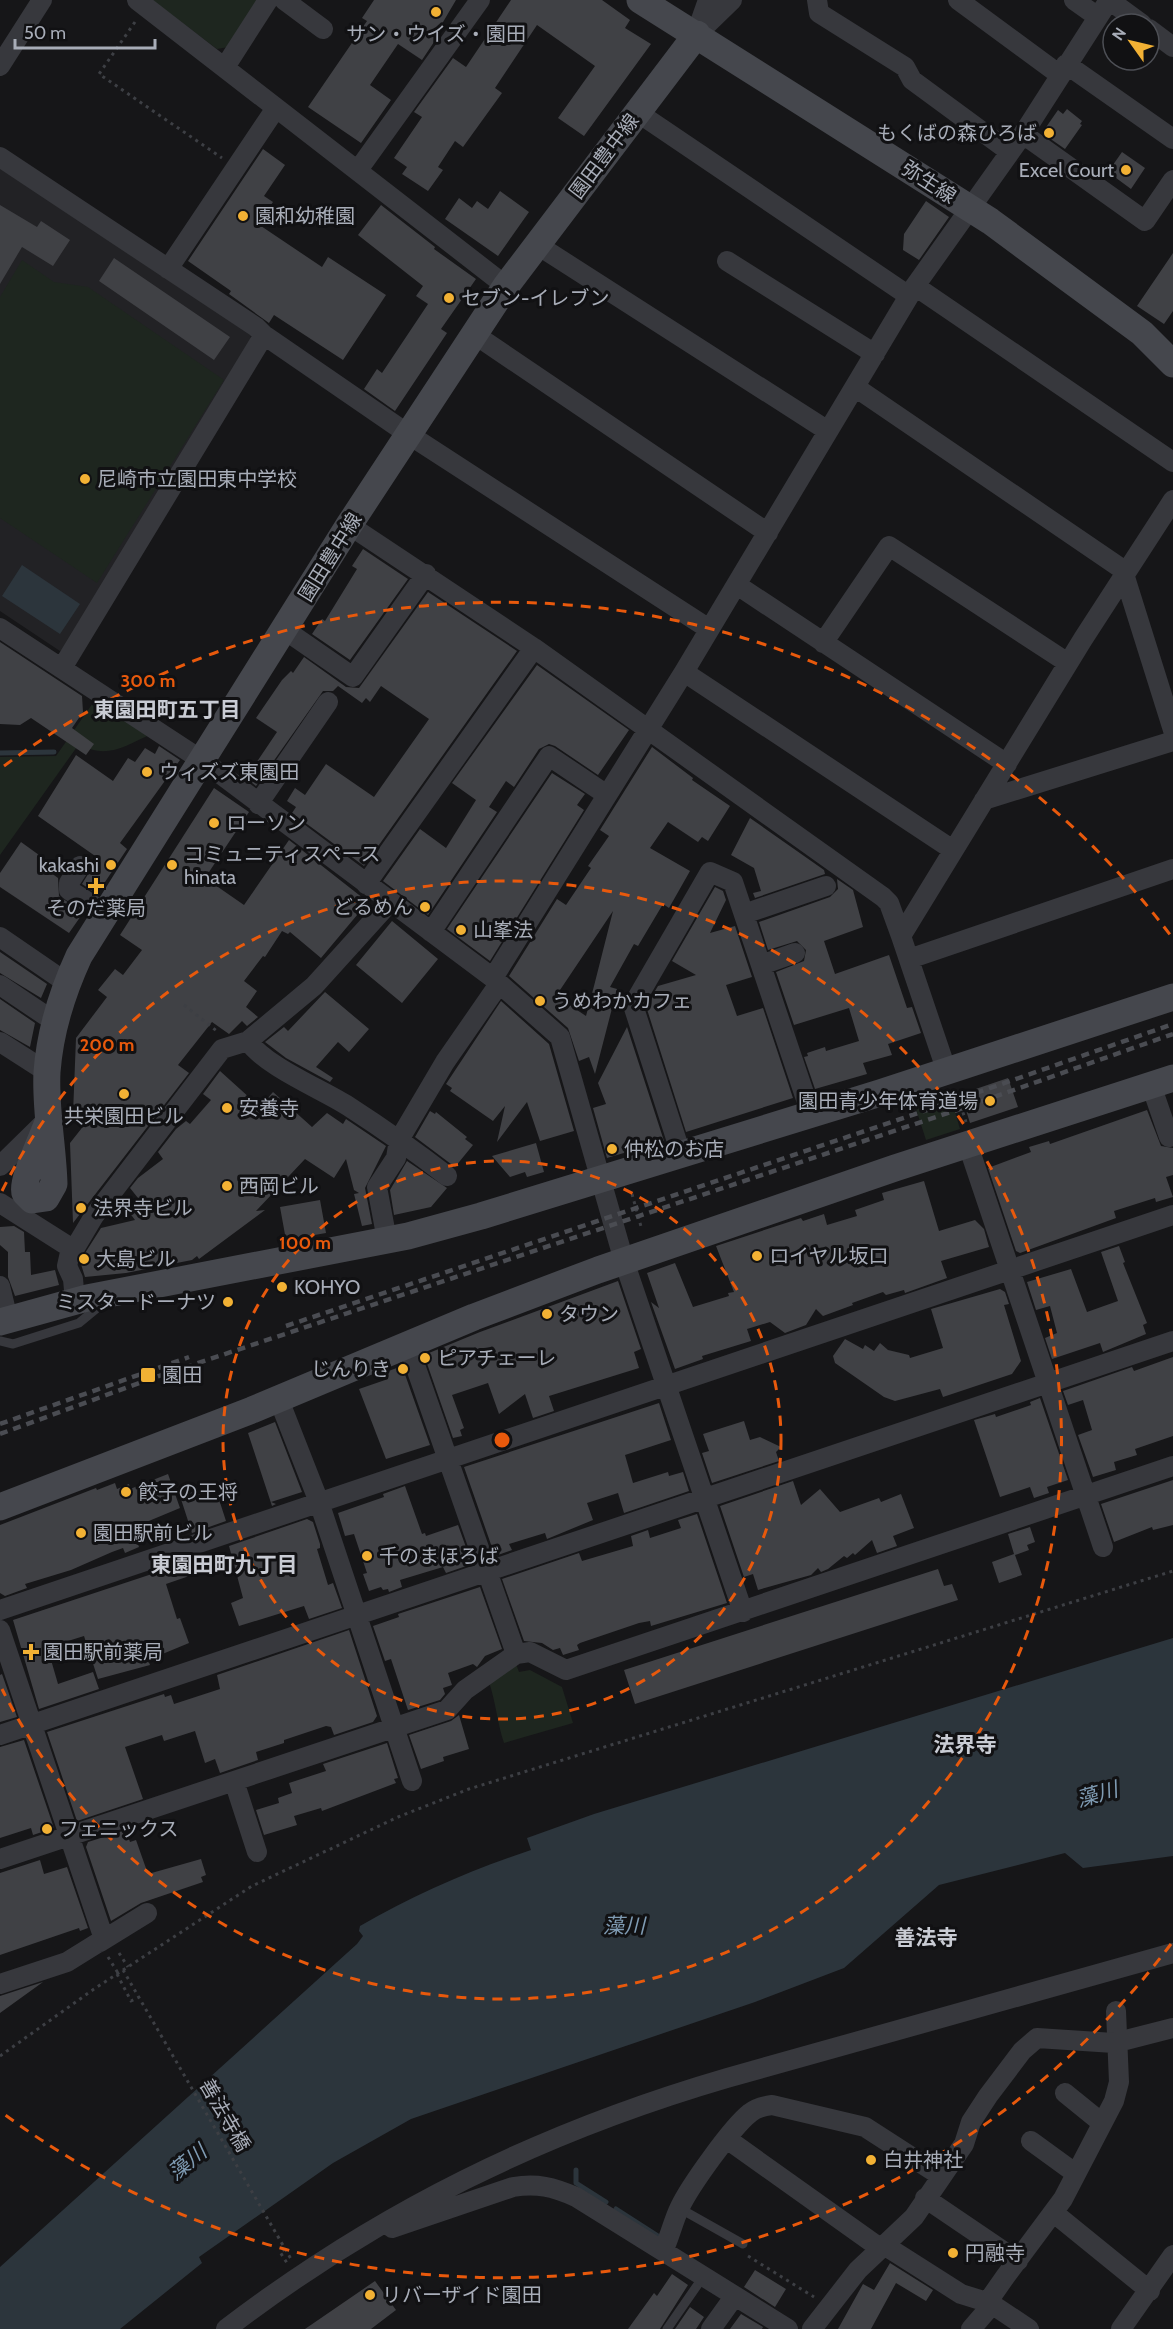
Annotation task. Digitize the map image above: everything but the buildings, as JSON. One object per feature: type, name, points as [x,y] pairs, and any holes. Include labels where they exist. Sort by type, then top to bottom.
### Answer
[{"type":"street","points":[[0,66],[42,0]]},
{"type":"street","points":[[225,67],[268,0]]},
{"type":"street","points":[[284,0],[323,29]]},
{"type":"street","points":[[358,171],[480,0]]},
{"type":"street","name":"弥生線","points":[[640,0],[970,208],[1126,321],[1173,364]]},
{"type":"street","points":[[697,34],[708,0]]},
{"type":"street","points":[[697,34],[732,0]]},
{"type":"street","points":[[817,0],[819,13],[905,67],[912,80],[1010,152]]},
{"type":"street","points":[[958,0],[1173,139]]},
{"type":"street","points":[[1074,0],[1098,17]]},
{"type":"street","points":[[1101,12],[1109,0],[1126,12]]},
{"type":"street","points":[[141,3],[506,286]]},
{"type":"street","points":[[387,1240],[377,1187],[396,1158],[399,1140],[607,795],[737,585],[912,291],[1023,134],[1101,12]]},
{"type":"street","name":"園田豊中線","points":[[49,1119],[47,1072],[55,1022],[67,983],[105,914],[349,525],[506,286],[697,34]]},
{"type":"street","points":[[168,269],[276,108]]},
{"type":"street","points":[[638,112],[1173,462]]},
{"type":"street","points":[[1023,134],[1144,221],[1173,180]]},
{"type":"street","points":[[0,157],[256,327],[264,335],[408,434],[709,629]]},
{"type":"street","points":[[537,244],[828,431]]},
{"type":"street","points":[[727,261],[875,354]]},
{"type":"street","points":[[474,334],[768,533]]},
{"type":"street","points":[[62,668],[264,335]]},
{"type":"street","points":[[855,387],[1125,573],[1173,730]]},
{"type":"street","points":[[901,936],[1068,663],[1173,500]]},
{"type":"street","points":[[349,525],[426,574],[649,728],[883,897],[889,903],[950,1078]]},
{"type":"street","points":[[822,643],[889,546],[1068,663]]},
{"type":"street","points":[[285,630],[353,677],[426,574]]},
{"type":"street","points":[[737,585],[1007,764]]},
{"type":"street","points":[[0,628],[203,761],[496,981],[560,1037],[624,1261],[743,1612]]},
{"type":"street","points":[[366,884],[534,648]]},
{"type":"street","points":[[684,672],[953,850]]},
{"type":"street","points":[[258,804],[328,702]]},
{"type":"street","points":[[984,800],[1173,741]]},
{"type":"street","points":[[431,932],[549,756],[607,795]]},
{"type":"street","points":[[80,866],[69,883],[69,890],[105,914]]},
{"type":"street","points":[[909,959],[1173,869]]},
{"type":"street","points":[[681,1154],[633,1005],[710,872],[733,882],[811,1114]]},
{"type":"street","points":[[744,914],[826,886]]},
{"type":"street","points":[[75,1301],[72,1279],[66,1266],[72,1253],[94,1216],[222,1049],[242,1043],[314,986],[390,902]]},
{"type":"street","points":[[0,937],[67,983]]},
{"type":"street","points":[[761,965],[795,953]]},
{"type":"street","points":[[0,985],[55,1022]]},
{"type":"street","points":[[0,1286],[3,1327],[75,1301],[118,1291],[387,1240],[481,1216],[811,1114],[950,1078],[1173,997]]},
{"type":"street","points":[[0,1042],[47,1072]]},
{"type":"street","points":[[242,1043],[347,1105],[447,1176]]},
{"type":"street","points":[[0,1508],[279,1400],[515,1301],[969,1138],[1162,1082],[1169,1137]]},
{"type":"street","points":[[0,1166],[49,1119]]},
{"type":"street","points":[[969,1138],[1009,1270],[1103,1546]]},
{"type":"street","points":[[0,1203],[71,1248],[72,1253]]},
{"type":"street","points":[[0,1610],[1173,1215]]},
{"type":"street","points":[[0,1735],[1173,1341]]},
{"type":"street","points":[[408,1345],[516,1654]]},
{"type":"street","points":[[279,1400],[319,1502],[412,1781]]},
{"type":"street","points":[[0,1859],[447,1710],[465,1690],[516,1654],[530,1652],[566,1670],[1173,1466]]},
{"type":"street","points":[[0,1630],[104,1939],[100,1942]]},
{"type":"street","points":[[234,1781],[257,1852]]},
{"type":"street","points":[[0,1984],[67,1962],[147,1913]]},
{"type":"street","points":[[226,2329],[295,2278],[387,2219],[440,2190],[535,2146],[655,2099],[1173,1953]]},
{"type":"street","points":[[971,2329],[990,2303],[991,2297],[1054,2213],[1102,2123],[1119,2082],[1116,2011]]},
{"type":"street","points":[[812,2329],[828,2305],[882,2247],[914,2217],[964,2144],[971,2122],[988,2096],[1022,2051],[1037,2038],[1117,2042],[1173,2028]]},
{"type":"street","points":[[1065,2093],[1102,2123]]},
{"type":"street","points":[[663,2251],[679,2208],[727,2139],[749,2113],[772,2104],[815,2117],[865,2127],[941,2176]]},
{"type":"street","points":[[727,2139],[882,2247],[961,2294],[990,2303],[1029,2329]]},
{"type":"street","points":[[1031,2141],[1075,2173]]},
{"type":"street","points":[[387,2219],[392,2228],[495,2192],[513,2187],[541,2184],[576,2197],[788,2329]]},
{"type":"street","points":[[925,2198],[1018,2261]]},
{"type":"street","points":[[1054,2213],[1150,2291]]},
{"type":"street","points":[[1121,2329],[1150,2291],[1173,2254]]},
{"type":"street","points":[[711,2329],[734,2297]]},
{"type":"lane","points":[[3,1327],[13,1344],[79,1323],[118,1291]]},
{"type":"lane","points":[[679,2208],[743,2244]]},
{"type":"lane","points":[[667,2329],[703,2277]]},
{"type":"path","points":[[141,3],[99,74],[236,168]]},
{"type":"path","points":[[184,1005],[242,1043]]},
{"type":"path","points":[[950,1078],[960,1101],[969,1138]]},
{"type":"path","points":[[952,1104],[960,1101]]},
{"type":"path","points":[[631,1195],[643,1235]]},
{"type":"path","points":[[0,2056],[117,1974],[252,1886],[398,1817],[460,1793],[1173,1571]]},
{"type":"path","name":"善法寺橋","points":[[123,1970],[293,2262]]},
{"type":"path","points":[[117,1974],[132,2001],[139,1997]]},
{"type":"path","points":[[743,2244],[747,2256],[828,2305]]},
{"type":"shaded area","points":[[152,0],[259,0],[228,47],[217,49]]},
{"type":"shaded area","name":"尼崎市立園田東中学校","points":[[0,167],[250,331],[252,347],[67,649],[60,651],[0,611]]},
{"type":"shaded area","name":"尼崎市立園田東中学校","points":[[22,260],[54,282],[88,287],[224,380],[97,583],[0,518],[0,297]]},
{"type":"shaded area","points":[[95,700],[152,734],[115,750],[98,751],[79,744],[0,855],[0,757],[56,756]]},
{"type":"shaded area","points":[[951,1098],[960,1129],[926,1140],[916,1109]]},
{"type":"shaded area","points":[[516,1664],[519,1672],[530,1670],[562,1687],[573,1723],[504,1743],[489,1682]]},
{"type":"water","points":[[22,565],[80,604],[60,634],[2,596]]},
{"type":"water","name":"藻川","points":[[1173,1638],[1173,1856],[1083,1868],[1065,1853],[939,1885],[844,1968],[755,2002],[411,2119],[333,2163],[199,2257],[202,2263],[120,2329],[0,2329],[0,2267],[357,1944],[363,1936],[359,1931],[360,1926],[401,1903],[531,1850],[527,1838],[594,1814]]},
{"type":"waterway","points":[[0,753],[54,752]]},
{"type":"waterway","points":[[576,2170],[576,2183],[606,2202]]},
{"type":"waterway","points":[[616,2209],[658,2236]]},
{"type":"railway","points":[[286,1326],[939,1106],[1173,1024]]},
{"type":"railway","points":[[0,1434],[150,1379],[957,1110],[1173,1034]]},
{"type":"railway","points":[[0,1424],[189,1357]]},
{"type":"place","name":"サン・ウイズ・園田","points":[[436,12]]},
{"type":"place","name":"もくばの森ひろば","points":[[1049,133]]},
{"type":"place","name":"Excel Court","points":[[1126,170]]},
{"type":"place","name":"園和幼稚園","points":[[243,216]]},
{"type":"place","name":"セブン-イレブン","points":[[449,298]]},
{"type":"place","name":"尼崎市立園田東中学校","points":[[85,479]]},
{"type":"place","name":"ウィズズ東園田","points":[[147,772]]},
{"type":"place","name":"ローソン","points":[[214,823]]},
{"type":"place","name":"kakashi","points":[[111,865]]},
{"type":"place","name":"コミュニティスペース hinata","points":[[172,865]]},
{"type":"place","name":"そのだ薬局","points":[[96,886]]},
{"type":"place","name":"どるめん","points":[[425,907]]},
{"type":"place","name":"山峯法","points":[[461,930]]},
{"type":"place","name":"うめわかカフェ","points":[[540,1001]]},
{"type":"place","name":"共栄園田ビル","points":[[124,1094]]},
{"type":"place","name":"園田青少年体育道場","points":[[990,1101]]},
{"type":"place","name":"安養寺","points":[[227,1108]]},
{"type":"place","name":"仲松のお店","points":[[612,1149]]},
{"type":"place","name":"西岡ビル","points":[[227,1186]]},
{"type":"place","name":"法界寺ビル","points":[[81,1208]]},
{"type":"place","name":"ロイヤル坂口","points":[[757,1256]]},
{"type":"place","name":"大島ビル","points":[[84,1259]]},
{"type":"place","name":"KOHYO","points":[[282,1287]]},
{"type":"place","name":"ミスタードーナツ","points":[[228,1302]]},
{"type":"place","name":"タウン","points":[[547,1314]]},
{"type":"place","name":"ピアチェーレ","points":[[425,1358]]},
{"type":"place","name":"じんりき","points":[[403,1369]]},
{"type":"place","name":"園田","points":[[148,1375]]},
{"type":"place","name":"餃子の王将","points":[[126,1492]]},
{"type":"place","name":"園田駅前ビル","points":[[81,1533]]},
{"type":"place","name":"千のまほろば","points":[[367,1556]]},
{"type":"place","name":"園田駅前薬局","points":[[31,1652]]},
{"type":"place","name":"フェニックス","points":[[47,1829]]},
{"type":"place","name":"白井神社","points":[[871,2160]]},
{"type":"place","name":"円融寺","points":[[953,2253]]},
{"type":"place","name":"リバーザイド園田","points":[[370,2295]]},
{"type":"district","name":"東園田町五丁目","points":[[167,709]]},
{"type":"district","name":"東園田町九丁目","points":[[224,1564]]},
{"type":"district","name":"法界寺","points":[[965,1744]]},
{"type":"district","name":"善法寺","points":[[926,1937]]}]
